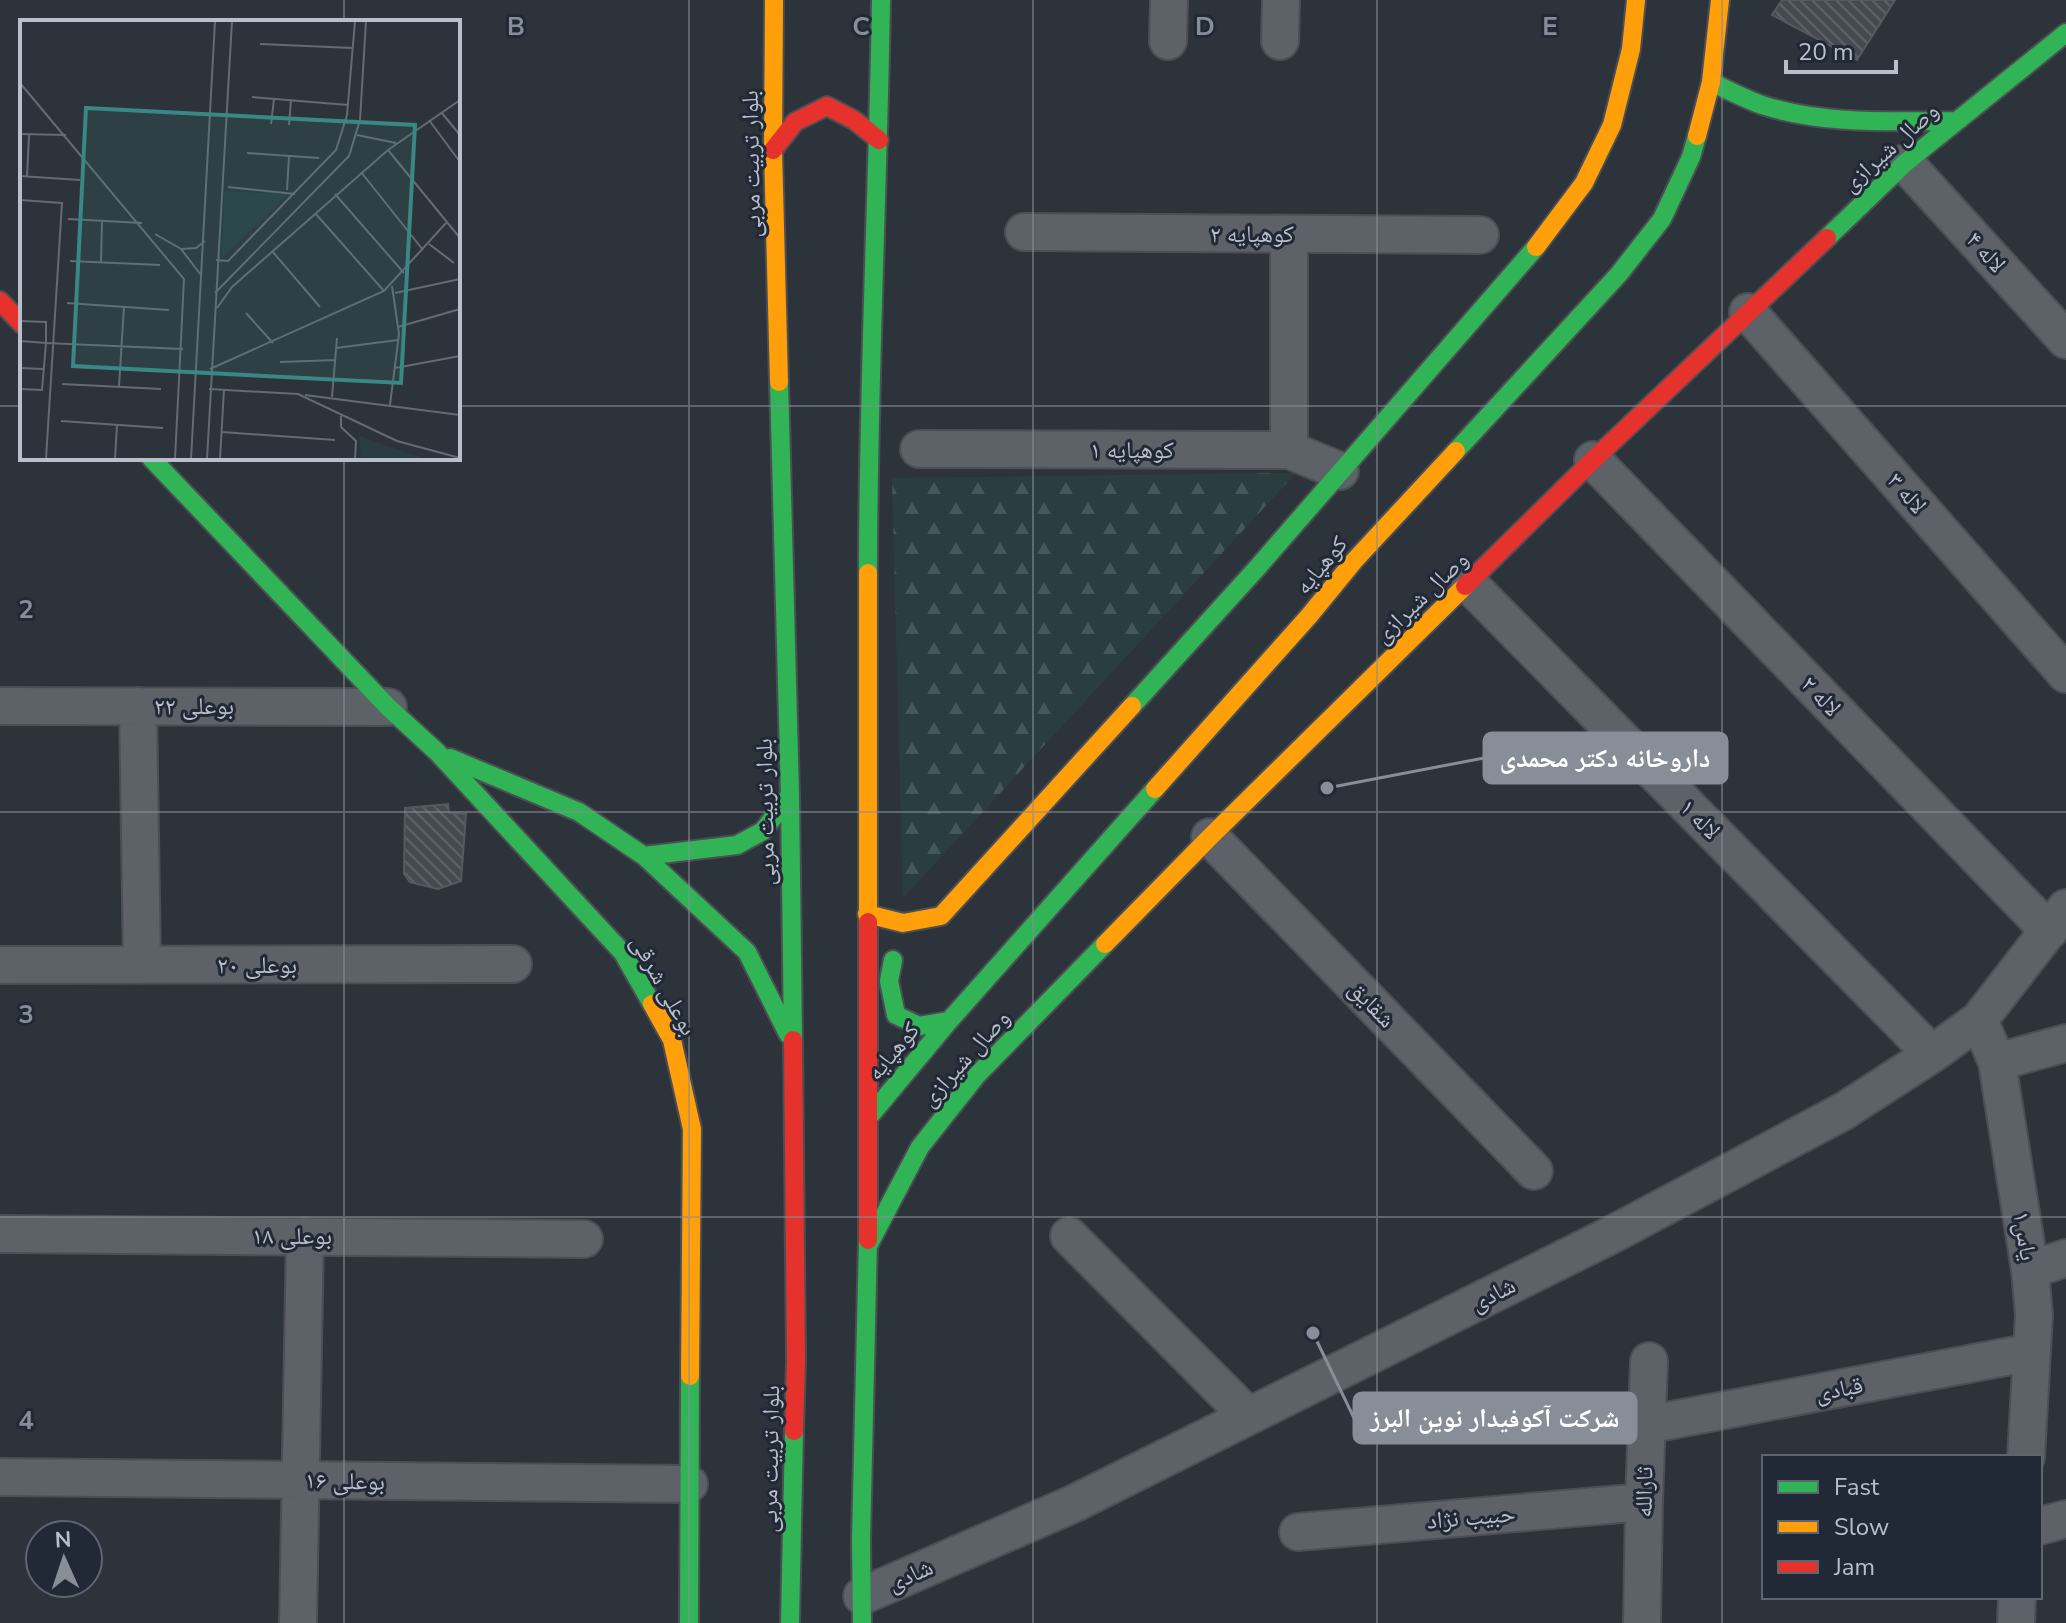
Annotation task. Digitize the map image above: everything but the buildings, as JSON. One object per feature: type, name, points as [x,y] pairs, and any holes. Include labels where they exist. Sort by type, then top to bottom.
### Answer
[{"type":"main road","name":"بلوار تربیت مربی","points":[[774,0],[773,150],[790,795],[793,1043],[796,1361],[790,1623]]},
{"type":"main road","points":[[862,1610],[869,1117],[868,449],[881,0]]},
{"type":"main road","name":"کوهپایه","points":[[949,1021],[919,1026],[896,1015],[888,989],[890,964],[906,940],[941,916],[1267,568],[1298,531],[1340,471],[1545,237],[1584,183],[1612,125],[1631,49],[1636,0]]},
{"type":"main road","name":"کوهپایه","points":[[869,1117],[949,1021],[1309,616],[1354,561],[1619,274],[1662,219],[1691,157],[1711,82],[1720,0]]},
{"type":"main road","name":"وصال شیرازی","points":[[868,1246],[920,1147],[977,1075],[1210,837],[1593,460],[1905,163],[2066,33]]},
{"type":"main road","points":[[1711,82],[1760,104],[1796,113],[1857,121],[1955,121]]},
{"type":"main road","points":[[773,150],[795,122],[827,106],[854,120],[879,140]]},
{"type":"main road","points":[[0,301],[20,322]]},
{"type":"main road","name":"بوعلی شرقی","points":[[153,460],[388,707],[437,752],[623,953],[672,1040],[692,1129],[689,1623]]},
{"type":"main road","points":[[1330,564],[1354,561]]},
{"type":"main road","points":[[1306,590],[1309,616]]},
{"type":"main road","points":[[437,752],[579,812],[644,856],[747,952],[793,1043]]},
{"type":"main road","points":[[644,856],[737,845],[763,831],[790,795]]},
{"type":"main road","points":[[867,914],[903,923],[941,916]]},
{"type":"street","points":[[1168,41],[1169,0]]},
{"type":"street","points":[[1280,41],[1281,0]]},
{"type":"street","name":"لاله ۴","points":[[1905,163],[2062,327]]},
{"type":"street","name":"کوهپایه ۲","points":[[1024,232],[1480,235]]},
{"type":"street","points":[[1289,234],[1289,450]]},
{"type":"street","name":"لاله ۳","points":[[1748,312],[2066,674]]},
{"type":"street","name":"کوهپایه ۱","points":[[919,449],[1289,450],[1340,471]]},
{"type":"street","name":"لاله ۲","points":[[1593,460],[2057,920]]},
{"type":"street","name":"لاله ۱","points":[[1469,584],[1932,1054]]},
{"type":"street","name":"بوعلی ۲۲","points":[[0,706],[388,707]]},
{"type":"street","points":[[138,706],[142,965]]},
{"type":"street","name":"شقایق","points":[[1210,837],[1534,1171]]},
{"type":"street","name":"شادی","points":[[862,1610],[1613,1234],[1844,1111],[1979,1020],[2057,920]]},
{"type":"street","name":"بوعلی ۲۰","points":[[0,965],[513,964]]},
{"type":"street","name":"یاس۱","points":[[1979,1020],[1997,1062],[2030,1270],[2034,1315],[2026,1455]]},
{"type":"street","points":[[1997,1062],[2066,1043]]},
{"type":"street","name":"بوعلی ۱۸","points":[[0,1234],[584,1239]]},
{"type":"street","points":[[298,1623],[305,1236]]},
{"type":"street","points":[[1069,1236],[1248,1416]]},
{"type":"street","points":[[2030,1270],[2066,1258]]},
{"type":"street","name":"قبادی","points":[[1646,1425],[2032,1352]]},
{"type":"street","name":"ثارالله","points":[[1642,1623],[1649,1361]]},
{"type":"street","name":"بوعلی ۱۶","points":[[0,1477],[689,1484]]},
{"type":"street","name":"حبیب نژاد","points":[[1298,1532],[1644,1502]]},
{"type":"street","points":[[2042,1525],[2066,1519]]},
{"type":"street","points":[[2016,1623],[2017,1599]]},
{"type":"green space","points":[[1296,473],[903,898],[892,478]]},
{"type":"traffic: fast","points":[[868,573],[881,0]]},
{"type":"traffic: fast","points":[[1827,238],[1905,163],[2066,33]]},
{"type":"traffic: fast","points":[[1711,82],[1762,105],[1809,116],[1955,121]]},
{"type":"traffic: fast","points":[[1456,451],[1619,274],[1662,219],[1691,157],[1697,136]]},
{"type":"traffic: fast","points":[[1132,706],[1257,568],[1536,247]]},
{"type":"traffic: fast","points":[[779,382],[793,1040]]},
{"type":"traffic: fast","points":[[153,460],[388,707],[437,752],[623,953],[652,1004]]},
{"type":"traffic: fast","points":[[450,758],[579,812],[644,856],[747,952],[788,1034]]},
{"type":"traffic: fast","points":[[869,1117],[949,1021],[1155,789]]},
{"type":"traffic: fast","points":[[644,856],[737,845],[763,831],[790,795]]},
{"type":"traffic: fast","points":[[868,1246],[920,1147],[977,1075],[1105,944]]},
{"type":"traffic: fast","points":[[893,960],[889,981],[896,1015],[919,1026],[949,1021]]},
{"type":"traffic: fast","points":[[862,1623],[868,1240]]},
{"type":"traffic: fast","points":[[689,1623],[690,1376]]},
{"type":"traffic: fast","points":[[790,1623],[794,1431]]},
{"type":"traffic: slow","points":[[774,0],[773,150],[779,382]]},
{"type":"traffic: slow","points":[[1536,247],[1584,183],[1612,125],[1631,49],[1636,0]]},
{"type":"traffic: slow","points":[[1697,136],[1711,82],[1720,0]]},
{"type":"traffic: slow","points":[[1155,789],[1354,561],[1456,451]]},
{"type":"traffic: slow","points":[[868,573],[868,922]]},
{"type":"traffic: slow","points":[[1105,944],[1465,586]]},
{"type":"traffic: slow","points":[[867,914],[903,923],[941,916],[1132,706]]},
{"type":"traffic: slow","points":[[652,1004],[672,1040],[692,1129],[690,1376]]},
{"type":"traffic: jam","points":[[773,150],[795,122],[827,106],[854,120],[879,140]]},
{"type":"traffic: jam","points":[[1465,586],[1827,238]]},
{"type":"traffic: jam","points":[[0,301],[20,322]]},
{"type":"traffic: jam","points":[[868,922],[868,1240]]},
{"type":"traffic: jam","points":[[793,1040],[794,1431]]},
{"type":"place","name":"داروخانه دکتر محمدی","points":[[1327,788]]},
{"type":"place","name":"شرکت آکوفیدار نوین البرز","points":[[1313,1333]]}]
